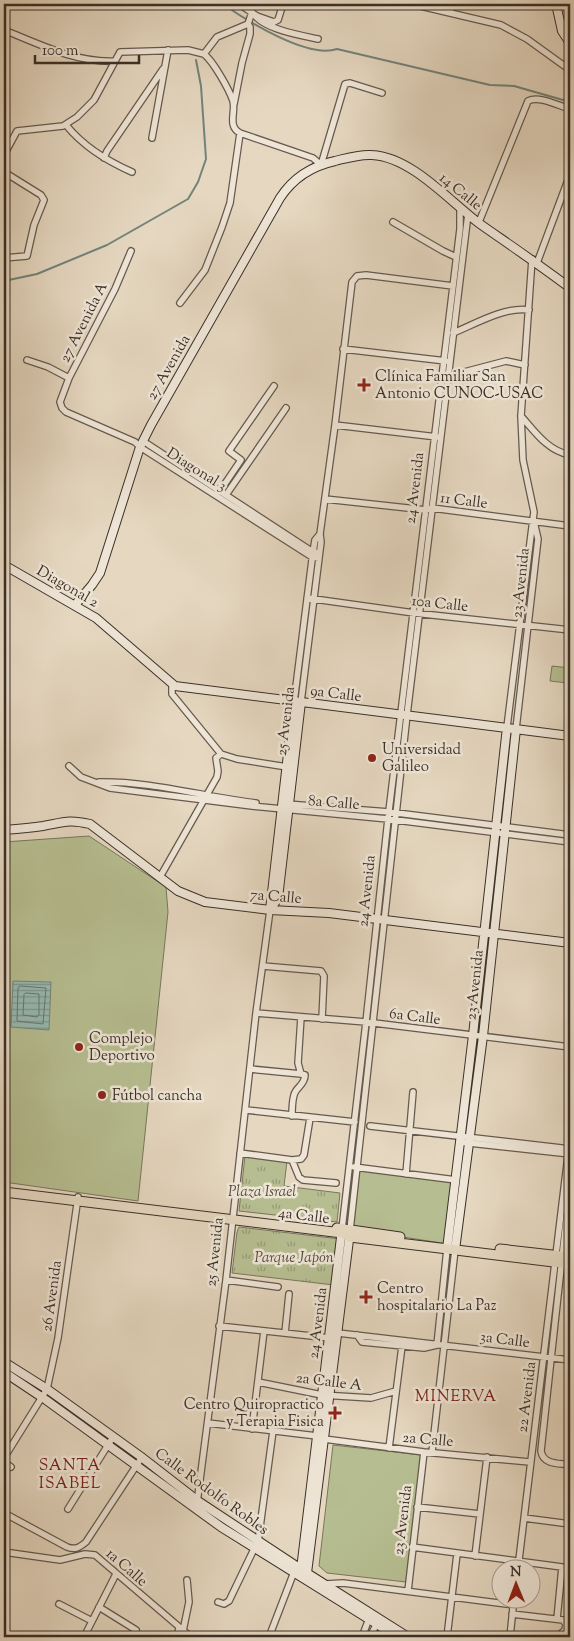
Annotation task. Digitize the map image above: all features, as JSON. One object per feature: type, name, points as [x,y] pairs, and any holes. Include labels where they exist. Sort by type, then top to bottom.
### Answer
[{"type":"main road","name":"4a Calle","points":[[4,1188],[563,1260]]},
{"type":"main road","name":"4a Calle","points":[[4,1192],[78,1199]]},
{"type":"street","points":[[239,4],[250,19],[250,34],[234,104],[234,127],[240,133],[313,158],[322,164],[345,84],[350,82],[382,93]]},
{"type":"street","points":[[250,19],[276,22],[283,4]]},
{"type":"street","points":[[412,4],[509,28],[528,39],[570,70]]},
{"type":"street","points":[[450,12],[452,4]]},
{"type":"street","points":[[556,4],[562,30],[570,43]]},
{"type":"street","points":[[204,54],[217,37],[255,18],[263,23],[318,40]]},
{"type":"street","points":[[4,30],[78,57],[93,61],[115,61]]},
{"type":"street","points":[[152,138],[168,50]]},
{"type":"street","points":[[4,155],[17,131],[66,125],[78,117],[98,94],[117,55],[123,51],[188,50],[204,54],[209,59],[234,104]]},
{"type":"street","points":[[104,158],[164,69]]},
{"type":"street","points":[[479,222],[528,101],[538,99],[570,109]]},
{"type":"street","points":[[66,125],[82,141],[104,158],[132,172]]},
{"type":"street","points":[[180,303],[205,270],[222,227],[230,202],[240,133]]},
{"type":"street","name":"14 Calle","points":[[322,164],[357,156],[373,155],[385,157],[419,174],[460,208],[570,288]]},
{"type":"street","name":"27 Avenida","points":[[75,604],[100,573],[141,444],[280,198],[292,182],[312,168],[322,164]]},
{"type":"street","points":[[4,172],[41,195],[44,200],[34,225],[27,256],[4,258]]},
{"type":"street","name":"23 Avenida","points":[[451,1247],[469,1140],[483,1036],[538,539],[523,460],[521,416],[534,261],[568,180]]},
{"type":"street","name":"24 Avenida","points":[[353,1167],[355,1122],[388,819],[404,715],[445,377],[460,208]]},
{"type":"street","name":"24 Avenida","points":[[446,361],[453,333],[468,214]]},
{"type":"street","points":[[393,222],[456,257]]},
{"type":"street","name":"27 Avenida A","points":[[61,406],[60,402],[69,378],[115,289],[130,250]]},
{"type":"street","name":"25 Avenida","points":[[285,807],[298,702],[307,598],[316,555],[321,542],[320,534],[352,285],[357,276],[366,275],[453,286]]},
{"type":"street","points":[[453,333],[508,311],[518,309],[529,310]]},
{"type":"street","points":[[344,350],[446,361]]},
{"type":"street","points":[[27,360],[69,378]]},
{"type":"street","points":[[445,377],[506,361],[525,365]]},
{"type":"street","points":[[220,490],[241,460],[229,451],[274,386]]},
{"type":"street","name":"Diagonal 3","points":[[61,406],[66,412],[141,444],[220,490],[316,555]]},
{"type":"street","points":[[226,495],[286,408]]},
{"type":"street","points":[[521,416],[552,448],[570,455]]},
{"type":"street","points":[[335,425],[437,437]]},
{"type":"street","name":"Diagonal 3","points":[[141,444],[316,555]]},
{"type":"street","name":"11 Calle","points":[[325,499],[570,526]]},
{"type":"street","name":"23 Avenida","points":[[432,1452],[440,1345],[460,1139],[506,728],[530,535],[534,522]]},
{"type":"street","name":"25 Avenida","points":[[197,1505],[226,1280],[256,1013],[270,910],[278,898],[287,767],[314,599],[316,555]]},
{"type":"street","name":"Diagonal 2","points":[[4,565],[75,604],[116,635]]},
{"type":"street","name":"10a Calle","points":[[307,598],[417,613],[570,630]]},
{"type":"street","name":"9a Calle","points":[[116,635],[172,684],[186,689],[570,736]]},
{"type":"street","points":[[172,684],[172,694],[221,754],[237,759],[287,767]]},
{"type":"street","name":"24 Avenida","points":[[301,1573],[321,1438],[353,1167],[374,1023],[397,813],[404,715]]},
{"type":"street","points":[[160,877],[218,774],[216,758],[221,754]]},
{"type":"street","name":"8a Calle","points":[[69,766],[81,777],[97,782],[112,782],[146,789],[396,820],[570,836]]},
{"type":"street","name":"8a Calle","points":[[285,807],[389,812],[495,829]]},
{"type":"street","name":"7a Calle","points":[[4,830],[36,827],[65,821],[90,824],[178,890],[205,902],[270,910],[329,913],[570,943]]},
{"type":"street","name":"8a Calle","points":[[506,830],[570,842]]},
{"type":"street","points":[[263,966],[321,971],[324,976],[322,1019]]},
{"type":"street","name":"6a Calle","points":[[256,1013],[366,1022],[570,1047]]},
{"type":"street","points":[[301,1017],[298,1063],[301,1074]]},
{"type":"street","points":[[250,1069],[305,1074],[303,1085],[294,1093],[292,1116]]},
{"type":"street","points":[[406,1174],[413,1092]]},
{"type":"street","points":[[246,1110],[355,1122]]},
{"type":"street","points":[[240,1153],[292,1160],[301,1158],[304,1154],[310,1118]]},
{"type":"street","points":[[370,1126],[460,1139],[570,1151]]},
{"type":"street","name":"22 Avenida","points":[[520,1558],[543,1357],[563,1260],[570,1140]]},
{"type":"street","points":[[292,1160],[299,1177],[303,1180],[336,1183]]},
{"type":"street","points":[[353,1167],[456,1180]]},
{"type":"street","name":"22 Avenida","points":[[570,1185],[541,1452],[546,1462],[570,1465]]},
{"type":"street","name":"26 Avenida","points":[[4,1460],[47,1390],[59,1328],[78,1199]]},
{"type":"street","points":[[226,1280],[278,1288]]},
{"type":"street","points":[[284,1333],[289,1294]]},
{"type":"street","name":"3a Calle","points":[[219,1326],[284,1333],[357,1335],[570,1360]]},
{"type":"street","points":[[252,1429],[264,1331]]},
{"type":"street","name":"3a Calle","points":[[357,1335],[362,1342],[424,1348],[440,1345]]},
{"type":"street","points":[[389,1448],[402,1346]]},
{"type":"street","name":"Calle Rodolfo Robles","points":[[4,1362],[142,1457],[197,1505]]},
{"type":"street","name":"Calle Rodolfo Robles","points":[[4,1372],[136,1465],[399,1637]]},
{"type":"street","name":"2a Calle A","points":[[258,1382],[326,1395],[371,1398],[396,1391]]},
{"type":"street","name":"2a Calle","points":[[208,1423],[389,1448],[530,1462]]},
{"type":"street","points":[[218,1602],[224,1604],[229,1601],[256,1545],[273,1431]]},
{"type":"street","points":[[68,1509],[113,1437]]},
{"type":"street","name":"23 Avenida","points":[[408,1591],[424,1452]]},
{"type":"street","points":[[4,1513],[67,1546],[74,1549],[79,1548],[86,1542],[142,1457]]},
{"type":"street","points":[[475,1556],[487,1457]]},
{"type":"street","points":[[4,1460],[11,1467]]},
{"type":"street","points":[[417,1507],[480,1514]]},
{"type":"street","points":[[524,1518],[570,1524]]},
{"type":"street","points":[[412,1547],[492,1559]]},
{"type":"street","name":"1a Calle","points":[[4,1552],[60,1560],[90,1554],[95,1555],[191,1637]]},
{"type":"street","points":[[447,1637],[457,1554]]},
{"type":"street","points":[[542,1566],[562,1567],[557,1620]]},
{"type":"street","points":[[269,1637],[301,1573]]},
{"type":"street","name":"Calle Rodolfo Robles","points":[[301,1573],[325,1584],[374,1620],[408,1637]]},
{"type":"street","points":[[86,1636],[116,1574]]},
{"type":"street","points":[[176,1637],[181,1630],[188,1602],[187,1580]]},
{"type":"street","points":[[325,1584],[343,1584],[492,1600]]},
{"type":"street","points":[[59,1604],[92,1621]]},
{"type":"street","points":[[98,1608],[136,1630]]},
{"type":"street","points":[[510,1637],[513,1608]]},
{"type":"street","points":[[512,1614],[563,1620],[566,1624],[564,1632],[557,1637]]},
{"type":"street","points":[[362,1637],[374,1620]]},
{"type":"street","points":[[370,1637],[374,1620]]},
{"type":"street","points":[[4,1633],[12,1637]]},
{"type":"green space","points":[[552,666],[570,668],[568,683],[550,681]]},
{"type":"green space","name":"Complejo Deportivo","points":[[89,836],[166,887],[168,912],[138,1201],[4,1182],[4,842]]},
{"type":"green space","name":"Plaza Israel","points":[[245,1156],[287,1161],[284,1186],[340,1193],[337,1222],[239,1211]]},
{"type":"green space","points":[[357,1168],[456,1182],[448,1244],[351,1229]]},
{"type":"green space","name":"Parque Japón","points":[[239,1227],[340,1239],[334,1285],[232,1273]]},
{"type":"green space","points":[[333,1445],[421,1455],[406,1582],[327,1573],[319,1566]]},
{"type":"water","points":[[13,981],[51,982],[49,1030],[11,1027]]},
{"type":"waterway","points":[[223,4],[278,37],[310,49],[325,51],[337,49],[490,85],[514,86],[570,102]]},
{"type":"waterway","points":[[4,281],[37,274],[107,245],[188,199],[198,182],[206,159],[201,86],[196,60]]},
{"type":"place","name":"Clínica Familiar San Antonio CUNOC-USAC","points":[[364,385]]},
{"type":"place","name":"Universidad Galileo","points":[[372,758]]},
{"type":"place","name":"Complejo Deportivo","points":[[79,1047]]},
{"type":"place","name":"Fútbol cancha","points":[[102,1095]]},
{"type":"place","name":"Centro hospitalario La Paz","points":[[366,1297]]},
{"type":"place","name":"Centro Quiropractico y Terapia Fisica","points":[[335,1413]]},
{"type":"district","name":"MINERVA","points":[[456,1395]]},
{"type":"district","name":"SANTA ISABEL","points":[[70,1473]]}]
